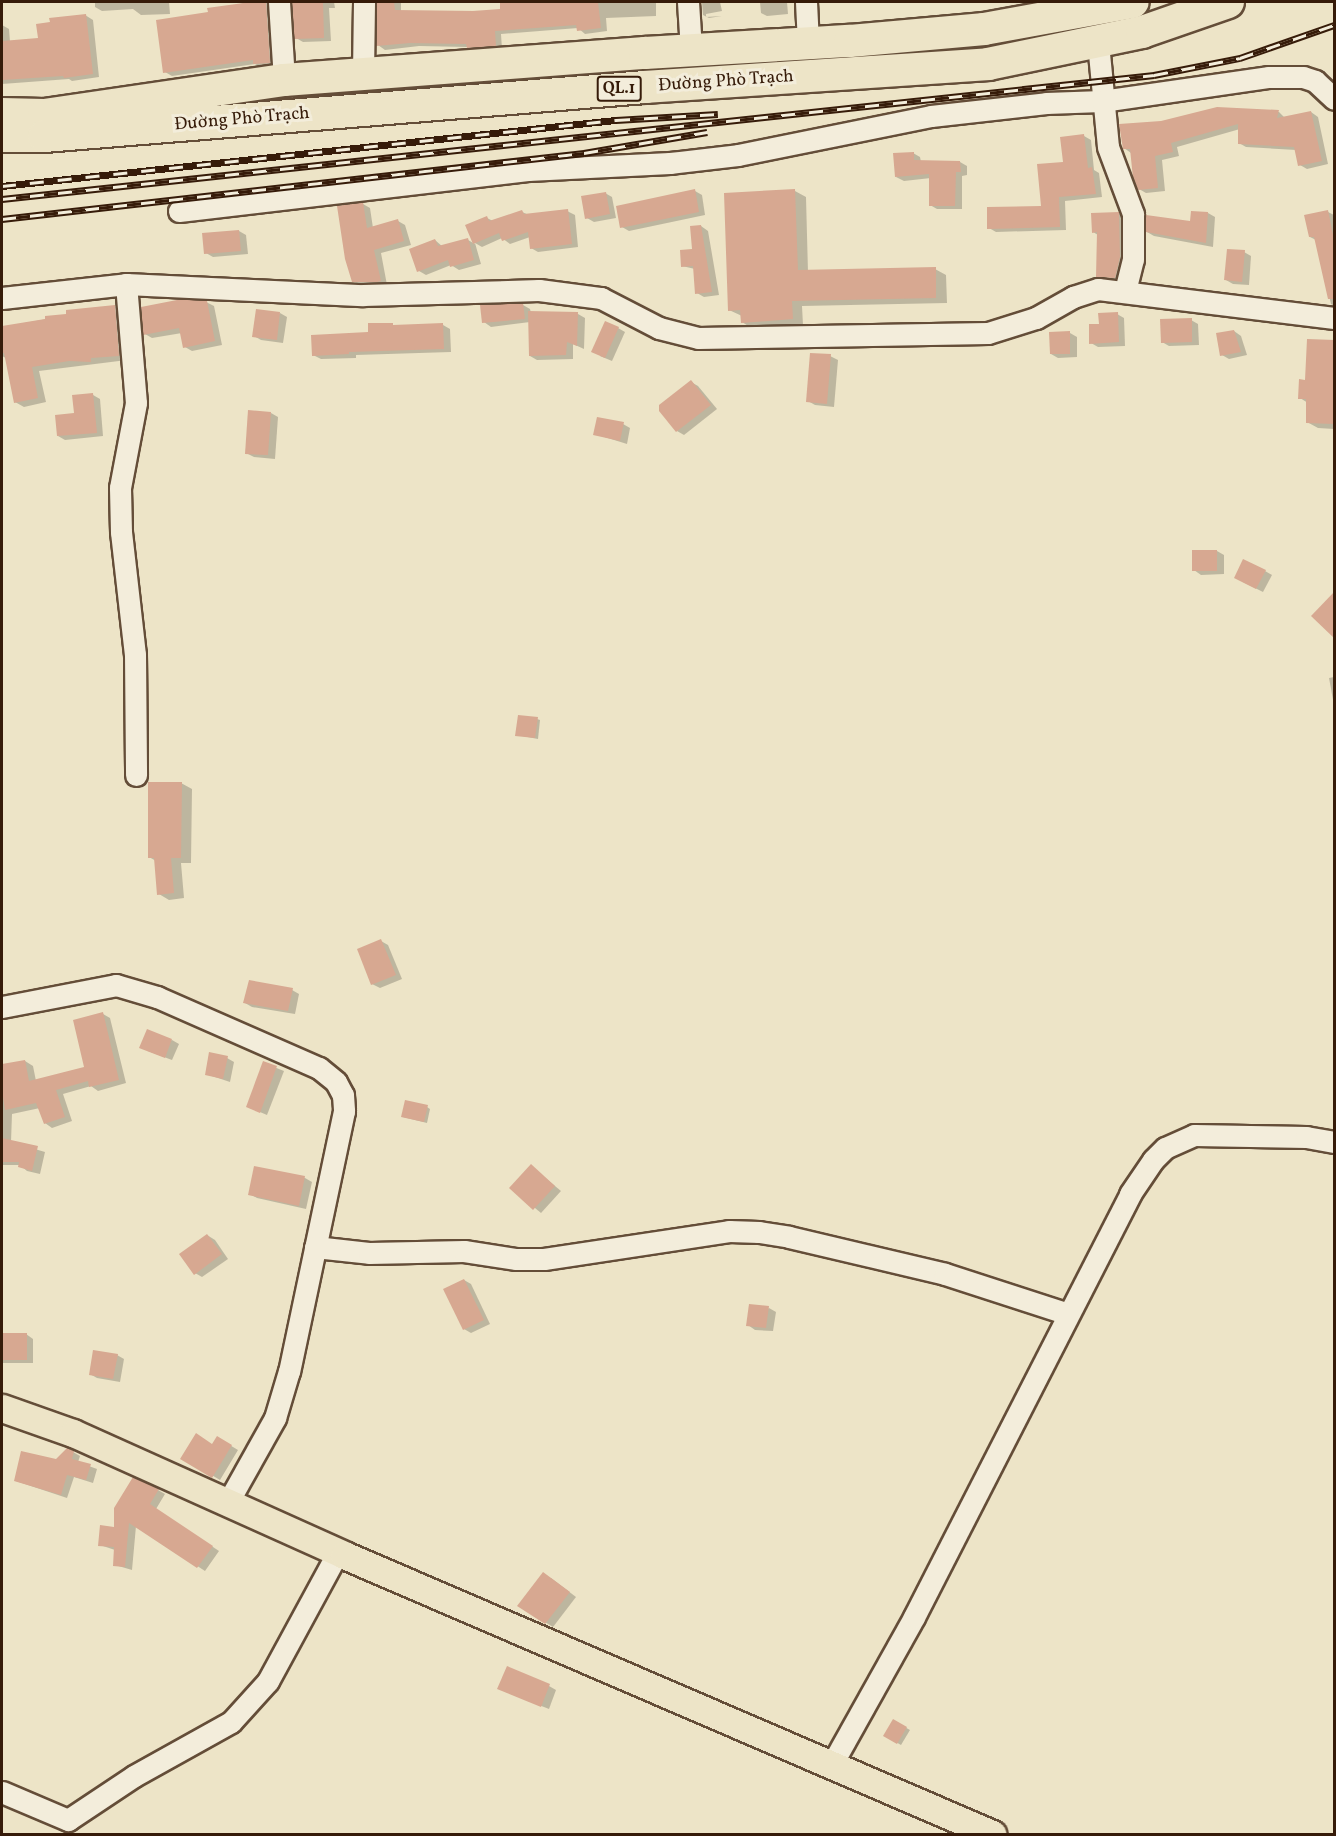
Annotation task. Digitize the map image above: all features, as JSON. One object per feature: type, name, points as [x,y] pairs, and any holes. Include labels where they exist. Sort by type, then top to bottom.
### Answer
[{"type":"highway","name":"Đường Phò Trạch","points":[[2,136],[44,125],[284,80],[645,53],[808,44],[984,29],[1134,2]]},
{"type":"highway","name":"Đường Phò Trạch","points":[[2,114],[44,125],[988,64],[1098,44],[1142,32],[1228,2]]},
{"type":"highway","points":[[984,29],[988,64]]},
{"type":"highway","points":[[645,53],[645,87]]},
{"type":"main road","points":[[2,1408],[73,1432],[338,1552],[992,1834]]},
{"type":"street","points":[[279,2],[284,80]]},
{"type":"street","points":[[363,74],[364,2]]},
{"type":"street","points":[[688,2],[691,50]]},
{"type":"street","points":[[806,2],[808,44]]},
{"type":"street","points":[[1098,44],[1108,147],[1132,214],[1133,259],[1125,291]]},
{"type":"street","points":[[179,211],[528,170],[670,163],[738,155],[931,116],[1046,103],[1102,101],[1269,77],[1303,77],[1315,81],[1335,99]]},
{"type":"street","points":[[126,284],[136,403],[120,488],[121,532],[135,654],[136,775]]},
{"type":"street","points":[[2,298],[126,284],[363,295],[539,290],[601,298],[659,328],[698,338],[988,333],[1036,318],[1073,297],[1098,289],[1335,318]]},
{"type":"street","points":[[2,1007],[116,985],[157,997],[319,1068],[336,1082],[343,1095],[344,1111],[289,1371],[275,1418],[228,1502]]},
{"type":"street","points":[[832,1764],[914,1617],[1130,1194],[1153,1160],[1165,1148],[1194,1135],[1234,1138],[1289,1136],[1335,1142]]},
{"type":"street","points":[[315,1247],[369,1252],[464,1251],[516,1259],[544,1259],[729,1231],[759,1232],[945,1274],[1068,1314]]},
{"type":"street","points":[[2,1791],[68,1827],[134,1776],[231,1722],[252,1702],[268,1681],[338,1552]]},
{"type":"building","points":[[266,2],[270,63],[253,64],[253,60],[163,73],[156,20],[208,12],[207,8]]},
{"type":"building","points":[[292,2],[323,2],[324,38],[294,39]]},
{"type":"building","points":[[377,2],[394,2],[395,10],[473,11],[500,9],[500,2],[598,2],[601,28],[577,31],[576,25],[495,31],[496,46],[467,48],[466,44],[410,43],[376,46]]},
{"type":"building","points":[[86,14],[93,74],[64,78],[63,76],[2,80],[2,41],[38,38],[36,24],[50,22],[49,18]]},
{"type":"building","points":[[1217,107],[1279,110],[1277,118],[1311,111],[1322,161],[1298,166],[1294,147],[1238,144],[1238,124],[1171,143],[1173,152],[1155,156],[1158,188],[1138,190],[1133,178],[1130,149],[1123,149],[1119,124],[1161,121]]},
{"type":"building","points":[[1084,134],[1088,168],[1092,167],[1096,194],[1059,197],[1060,227],[987,229],[987,207],[1041,206],[1037,164],[1063,162],[1060,137]]},
{"type":"building","points":[[914,152],[914,160],[960,161],[961,172],[956,172],[955,206],[929,206],[929,174],[895,177],[893,153]]},
{"type":"building","points":[[695,189],[699,212],[620,228],[616,206]]},
{"type":"building","points":[[795,189],[798,270],[936,267],[936,298],[792,301],[793,319],[741,323],[740,310],[728,311],[724,193]]},
{"type":"building","points":[[606,192],[610,214],[585,219],[581,196]]},
{"type":"building","points":[[363,202],[367,228],[398,219],[404,241],[374,250],[381,281],[377,282],[352,282],[345,259],[337,206]]},
{"type":"building","points":[[568,209],[572,244],[530,249],[528,232],[502,241],[499,233],[473,244],[465,225],[487,216],[489,221],[522,210],[524,214]]},
{"type":"building","points":[[1328,210],[1335,245],[1335,299],[1328,299],[1314,237],[1309,237],[1304,215]]},
{"type":"building","points":[[1191,211],[1208,212],[1206,243],[1146,232],[1146,215],[1190,221]]},
{"type":"building","points":[[1119,212],[1120,257],[1115,278],[1096,277],[1097,232],[1092,233],[1091,213]]},
{"type":"building","points":[[701,225],[712,292],[695,294],[693,266],[681,267],[680,250],[692,249],[690,226]]},
{"type":"building","points":[[239,230],[241,251],[204,254],[202,233]]},
{"type":"building","points":[[468,238],[474,260],[450,267],[448,260],[417,272],[409,249],[435,239],[438,246]]},
{"type":"building","points":[[1227,249],[1245,250],[1242,282],[1224,280]]},
{"type":"building","points":[[182,299],[207,301],[215,341],[183,348],[179,328],[143,335],[141,307]]},
{"type":"building","points":[[523,303],[525,319],[482,323],[480,305]]},
{"type":"building","points":[[115,305],[119,356],[91,358],[91,362],[69,361],[32,367],[38,398],[14,403],[4,353],[2,353],[2,326],[45,319],[45,316],[66,314],[66,310]]},
{"type":"building","points":[[256,309],[280,312],[277,340],[252,337]]},
{"type":"building","points":[[528,311],[578,312],[577,346],[567,342],[566,355],[529,356]]},
{"type":"building","points":[[1118,312],[1119,342],[1089,344],[1089,324],[1099,324],[1098,313]]},
{"type":"building","points":[[1192,318],[1192,342],[1161,343],[1160,319]]},
{"type":"building","points":[[605,321],[619,327],[605,358],[591,352]]},
{"type":"building","points":[[368,323],[393,323],[393,325],[443,323],[444,349],[349,352],[349,354],[312,356],[311,335],[368,332]]},
{"type":"building","points":[[1234,330],[1241,352],[1220,356],[1216,333]]},
{"type":"building","points":[[1070,331],[1070,354],[1050,354],[1049,332]]},
{"type":"building","points":[[1307,339],[1335,340],[1334,424],[1306,423],[1306,399],[1298,399],[1299,379],[1305,380]]},
{"type":"building","points":[[810,353],[831,354],[827,404],[806,402]]},
{"type":"building","points":[[691,380],[711,405],[676,432],[659,411],[659,405]]},
{"type":"building","points":[[93,393],[97,433],[57,436],[55,415],[74,413],[72,395]]},
{"type":"building","points":[[248,410],[271,412],[268,455],[245,454]]},
{"type":"building","points":[[597,417],[624,422],[620,441],[593,435]]},
{"type":"building","points":[[1192,550],[1217,550],[1217,571],[1192,571]]},
{"type":"building","points":[[1243,559],[1266,570],[1256,589],[1234,578]]},
{"type":"building","points":[[1335,591],[1335,639],[1311,616]]},
{"type":"building","points":[[518,715],[538,717],[535,738],[515,736]]},
{"type":"building","points":[[148,782],[182,782],[181,858],[171,858],[174,893],[157,895],[154,858],[148,858]]},
{"type":"building","points":[[381,939],[396,975],[371,985],[357,949]]},
{"type":"building","points":[[249,980],[293,988],[288,1011],[243,1003]]},
{"type":"building","points":[[103,1012],[119,1080],[89,1087],[88,1081],[56,1090],[65,1117],[44,1124],[36,1103],[5,1110],[2,1064],[25,1060],[29,1081],[84,1067],[73,1020]]},
{"type":"building","points":[[147,1029],[172,1039],[165,1058],[139,1048]]},
{"type":"building","points":[[209,1052],[228,1056],[223,1079],[205,1075]]},
{"type":"building","points":[[263,1061],[277,1066],[260,1113],[246,1107]]},
{"type":"building","points":[[405,1100],[428,1105],[424,1122],[401,1117]]},
{"type":"building","points":[[2,1138],[38,1146],[32,1171],[18,1167],[19,1162],[2,1162]]},
{"type":"building","points":[[531,1164],[555,1186],[533,1210],[509,1188]]},
{"type":"building","points":[[254,1166],[305,1176],[299,1206],[248,1195]]},
{"type":"building","points":[[207,1234],[222,1254],[194,1275],[179,1254]]},
{"type":"building","points":[[464,1279],[484,1320],[463,1330],[443,1289]]},
{"type":"building","points":[[749,1304],[769,1306],[766,1328],[746,1326]]},
{"type":"building","points":[[2,1333],[27,1333],[27,1360],[2,1360]]},
{"type":"building","points":[[93,1350],[118,1354],[113,1379],[89,1375]]},
{"type":"building","points":[[196,1433],[212,1444],[217,1436],[232,1445],[212,1478],[180,1459]]},
{"type":"building","points":[[67,1448],[74,1451],[72,1459],[91,1464],[86,1480],[67,1475],[61,1495],[14,1481],[21,1451],[56,1459]]},
{"type":"building","points":[[133,1477],[159,1489],[150,1504],[213,1546],[197,1568],[129,1523],[125,1567],[113,1566],[114,1547],[98,1546],[100,1525],[114,1527],[114,1508]]},
{"type":"building","points":[[543,1572],[570,1592],[545,1624],[517,1606]]},
{"type":"building","points":[[507,1666],[550,1684],[541,1707],[497,1689]]},
{"type":"building","points":[[893,1719],[907,1727],[897,1744],[883,1736]]},
{"type":"railway","points":[[2,199],[1154,75],[1240,58],[1334,25]]},
{"type":"railway","points":[[2,186],[616,120],[718,114]]},
{"type":"railway","points":[[2,219],[584,153],[707,132]]}]
